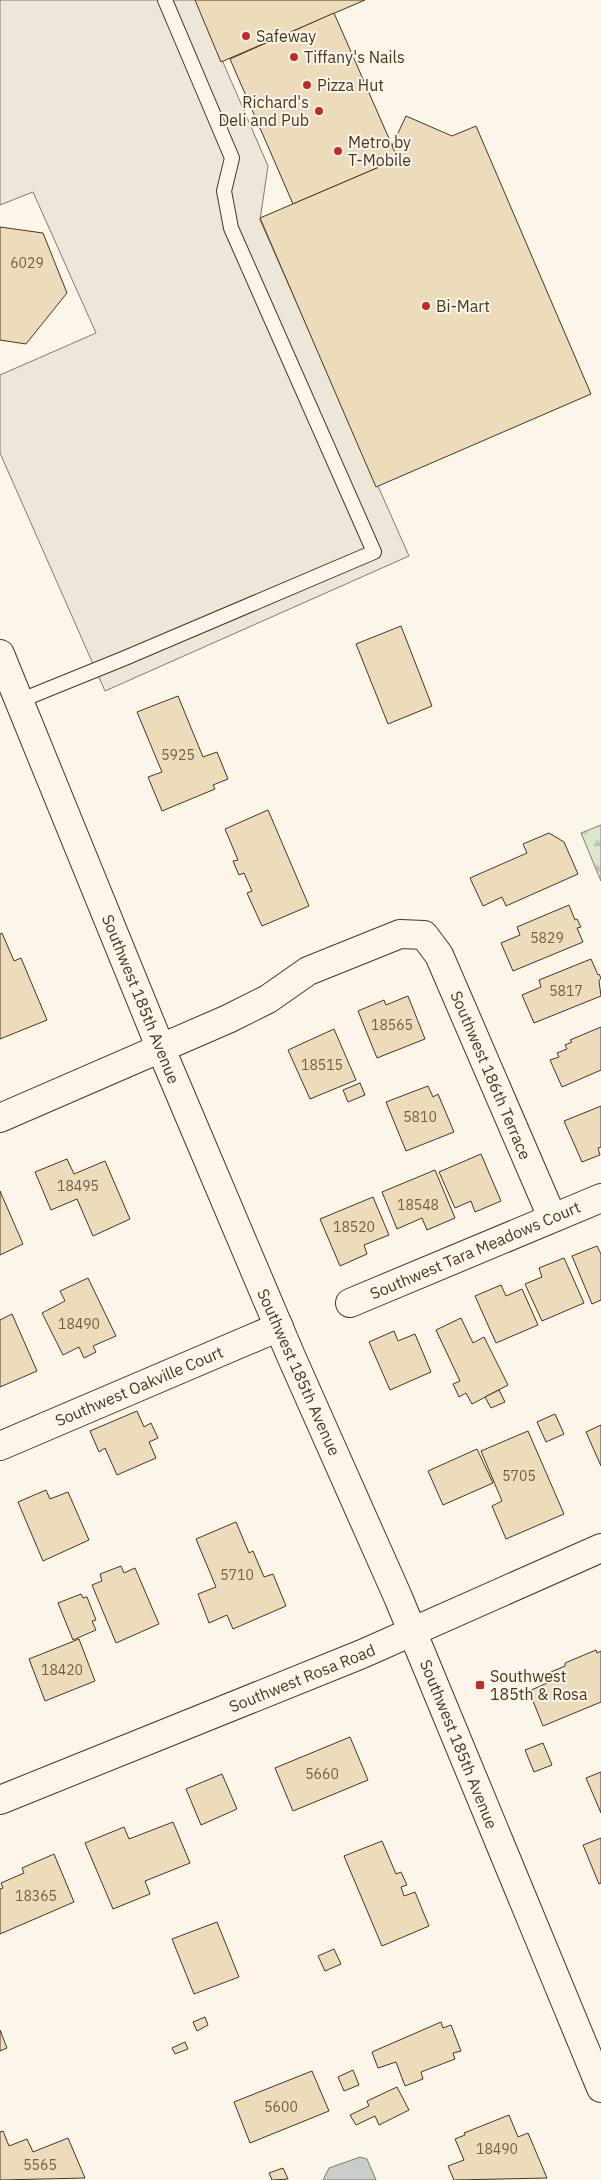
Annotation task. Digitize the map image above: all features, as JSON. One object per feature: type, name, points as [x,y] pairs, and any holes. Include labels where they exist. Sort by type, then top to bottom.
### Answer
[{"type":"street","name":"Southwest 185th Avenue","points":[[0,654],[161,1049],[279,1327],[594,2051],[601,2088]]},
{"type":"street","name":"Southwest 186th Terrace","points":[[161,1049],[268,999],[308,971],[400,934],[424,935],[440,955],[552,1217]]},
{"type":"street","points":[[0,1118],[161,1049]]},
{"type":"street","name":"Southwest Tara Meadows Court","points":[[350,1303],[601,1198]]},
{"type":"street","name":"Southwest Oakville Court","points":[[0,1446],[279,1327]]},
{"type":"street","name":"Southwest Rosa Road","points":[[0,1800],[413,1632],[601,1548]]},
{"type":"lane","points":[[19,701],[374,552],[232,228],[224,191],[232,158],[165,0]]},
{"type":"green space","points":[[601,825],[601,881],[581,833]]},
{"type":"shaded area","points":[[0,0],[196,0],[268,166],[260,220],[409,556],[105,691],[0,453],[0,375],[96,333],[33,192],[0,205]]},
{"type":"shaded area","points":[[360,2157],[367,2159],[376,2180],[323,2180],[329,2168]]},
{"type":"building","name":"Safeway","points":[[195,0],[365,0],[221,62]]},
{"type":"building","points":[[334,13],[398,159],[293,204],[230,59]]},
{"type":"building","name":"Bi-Mart","points":[[406,116],[452,136],[476,126],[591,394],[376,487],[260,218],[398,159],[392,146]]},
{"type":"building","points":[[0,227],[43,233],[67,293],[26,344],[0,340]]},
{"type":"building","points":[[401,626],[432,706],[388,724],[356,644]]},
{"type":"building","points":[[178,696],[203,757],[217,752],[228,779],[213,785],[215,789],[162,811],[148,777],[162,772],[137,712]]},
{"type":"building","points":[[268,810],[309,906],[262,926],[247,893],[252,891],[244,873],[239,875],[233,861],[238,860],[225,829]]},
{"type":"building","points":[[549,833],[564,842],[578,874],[506,906],[502,897],[483,906],[470,878],[527,853],[523,844]]},
{"type":"building","points":[[569,905],[575,920],[577,919],[581,927],[577,928],[583,942],[513,971],[501,943],[520,935],[517,927]]},
{"type":"building","points":[[2,933],[14,961],[21,958],[47,1020],[0,1039],[0,934]]},
{"type":"building","points":[[591,959],[601,978],[599,981],[601,996],[534,1023],[522,995],[541,987],[539,980]]},
{"type":"building","points":[[408,996],[425,1039],[377,1058],[358,1011],[384,1000],[386,1005]]},
{"type":"building","points":[[601,1027],[601,1070],[562,1087],[550,1060],[559,1057],[557,1053],[567,1049],[565,1045],[572,1042],[570,1040]]},
{"type":"building","points":[[334,1029],[356,1080],[310,1099],[288,1050]]},
{"type":"building","points":[[360,1083],[365,1095],[348,1102],[343,1090]]},
{"type":"building","points":[[428,1086],[433,1097],[438,1094],[454,1132],[406,1151],[386,1102]]},
{"type":"building","points":[[601,1106],[601,1147],[598,1148],[600,1155],[582,1162],[564,1121]]},
{"type":"building","points":[[481,1154],[501,1201],[475,1212],[471,1201],[455,1208],[439,1172]]},
{"type":"building","points":[[67,1159],[74,1174],[105,1161],[130,1219],[93,1236],[77,1199],[51,1210],[35,1172]]},
{"type":"building","points":[[435,1170],[455,1218],[427,1230],[422,1218],[397,1229],[382,1192]]},
{"type":"building","points":[[0,1191],[23,1244],[0,1255]]},
{"type":"building","points":[[373,1197],[389,1235],[364,1245],[367,1254],[340,1266],[320,1219]]},
{"type":"building","points":[[597,1246],[601,1254],[601,1300],[592,1304],[572,1256]]},
{"type":"building","points":[[564,1258],[584,1303],[542,1321],[525,1284],[542,1277],[539,1268]]},
{"type":"building","points":[[88,1278],[116,1336],[93,1346],[96,1352],[84,1358],[79,1347],[63,1355],[42,1313],[65,1301],[60,1291]]},
{"type":"building","points":[[501,1285],[506,1296],[522,1289],[538,1325],[496,1343],[475,1296]]},
{"type":"building","points":[[12,1314],[37,1371],[0,1387],[0,1320]]},
{"type":"building","points":[[461,1318],[473,1343],[484,1337],[508,1385],[472,1404],[466,1393],[459,1397],[453,1384],[460,1381],[436,1330]]},
{"type":"building","points":[[394,1331],[398,1341],[415,1334],[431,1372],[390,1390],[369,1342]]},
{"type":"building","points":[[499,1390],[505,1402],[491,1408],[485,1397]]},
{"type":"building","points":[[137,1411],[144,1427],[151,1423],[158,1438],[149,1442],[156,1458],[117,1475],[105,1448],[99,1452],[90,1431]]},
{"type":"building","points":[[555,1414],[564,1434],[546,1442],[537,1422]]},
{"type":"building","points":[[601,1425],[601,1466],[586,1432]]},
{"type":"building","points":[[528,1431],[564,1514],[506,1539],[492,1506],[502,1501],[481,1451]]},
{"type":"building","points":[[477,1449],[493,1483],[443,1505],[428,1471]]},
{"type":"building","points":[[46,1490],[50,1499],[68,1492],[89,1540],[43,1561],[18,1502]]},
{"type":"building","points":[[236,1522],[249,1553],[253,1551],[264,1577],[273,1574],[286,1606],[233,1629],[227,1615],[209,1623],[198,1594],[216,1587],[196,1539]]},
{"type":"building","points":[[121,1566],[124,1573],[135,1568],[159,1624],[116,1643],[92,1585],[102,1581],[100,1574]]},
{"type":"building","points":[[81,1594],[83,1598],[87,1597],[96,1620],[92,1621],[96,1630],[73,1640],[58,1603]]},
{"type":"building","points":[[79,1639],[95,1681],[45,1701],[29,1659]]},
{"type":"building","points":[[596,1650],[597,1653],[601,1651],[601,1702],[543,1726],[529,1691],[554,1680],[551,1672],[565,1666],[565,1663]]},
{"type":"building","points":[[350,1737],[368,1780],[293,1811],[275,1768]]},
{"type":"building","points":[[543,1743],[552,1765],[534,1772],[525,1750]]},
{"type":"building","points":[[601,1772],[601,1813],[586,1778]]},
{"type":"building","points":[[222,1774],[237,1809],[201,1825],[186,1789]]},
{"type":"building","points":[[173,1822],[190,1863],[145,1881],[150,1894],[113,1909],[85,1843],[124,1827],[129,1839]]},
{"type":"building","points":[[601,1838],[601,1883],[599,1884],[583,1845]]},
{"type":"building","points":[[382,1841],[396,1874],[401,1872],[407,1885],[401,1887],[404,1896],[415,1892],[429,1926],[382,1946],[344,1856]]},
{"type":"building","points":[[54,1854],[74,1902],[0,1934],[0,1889],[3,1888],[1,1883],[24,1873],[22,1868]]},
{"type":"building","points":[[217,1922],[239,1977],[194,1994],[172,1939]]},
{"type":"building","points":[[334,1949],[341,1964],[325,1971],[318,1956]]},
{"type":"building","points":[[205,2017],[208,2025],[197,2031],[193,2022]]},
{"type":"building","points":[[441,2022],[443,2028],[451,2025],[461,2051],[453,2053],[455,2059],[421,2072],[423,2079],[405,2086],[396,2062],[378,2068],[372,2052]]},
{"type":"building","points":[[0,2030],[7,2048],[0,2051]]},
{"type":"building","points":[[185,2042],[188,2049],[175,2054],[172,2048]]},
{"type":"building","points":[[353,2070],[359,2085],[344,2091],[338,2077]]},
{"type":"building","points":[[312,2071],[329,2111],[250,2143],[234,2102]]},
{"type":"building","points":[[397,2087],[409,2110],[379,2125],[375,2116],[356,2125],[350,2115],[369,2106],[367,2101]]},
{"type":"building","points":[[509,2115],[518,2137],[528,2133],[547,2178],[454,2180],[448,2166],[464,2160],[455,2139],[465,2135],[464,2133]]},
{"type":"building","points":[[3,2131],[9,2146],[27,2139],[33,2152],[68,2138],[85,2178],[0,2180],[0,2132]]},
{"type":"building","points":[[283,2168],[288,2179],[272,2180],[269,2173]]},
{"type":"place","name":"Safeway","points":[[246,36]]},
{"type":"place","name":"Tiffany's Nails","points":[[294,57]]},
{"type":"place","name":"Pizza Hut","points":[[307,85]]},
{"type":"place","name":"Richard's Deli and Pub","points":[[319,111]]},
{"type":"place","name":"Metro by T-Mobile","points":[[338,151]]},
{"type":"place","name":"Bi-Mart","points":[[426,306]]},
{"type":"place","name":"Southwest 185th & Rosa","points":[[480,1685]]}]
